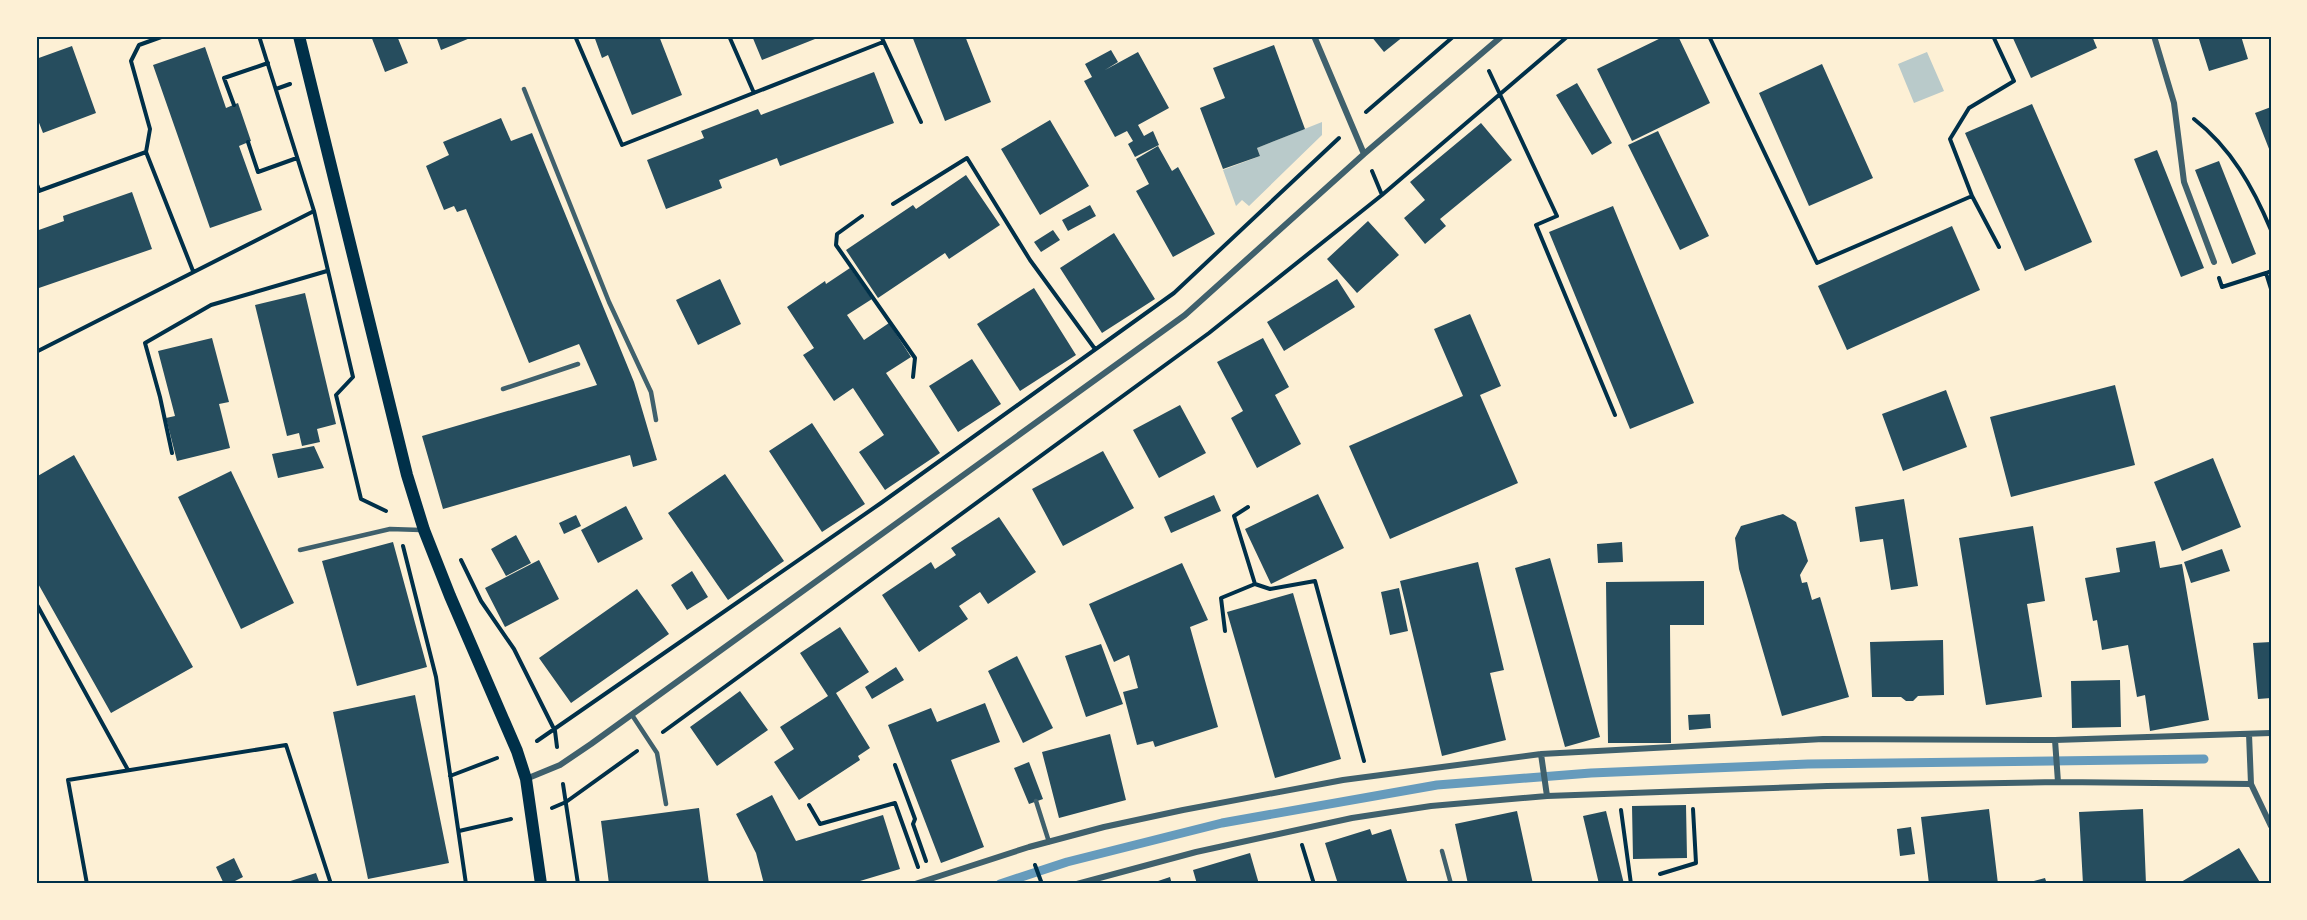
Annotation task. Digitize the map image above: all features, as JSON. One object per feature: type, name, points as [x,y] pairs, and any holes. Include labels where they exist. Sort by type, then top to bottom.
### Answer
[{"type":"main road","points":[[299,36],[406,470],[424,530],[510,735],[525,779],[541,884]]},
{"type":"street","points":[[1314,36],[1364,154]]},
{"type":"street","points":[[525,779],[560,765],[632,715],[1185,315],[1364,154],[1502,36]]},
{"type":"street","points":[[2154,36],[2174,104],[2184,182],[2214,262]]},
{"type":"street","points":[[915,884],[1049,842],[1104,827],[1183,810],[1368,776],[1541,753],[1823,739],[2055,740],[2271,733]]},
{"type":"street","points":[[2249,734],[2251,784],[2271,826]]},
{"type":"street","points":[[2055,740],[2058,782]]},
{"type":"street","points":[[1541,753],[1547,796]]},
{"type":"street","points":[[1077,884],[1196,852],[1352,818],[1431,806],[1547,796],[2058,782],[2251,784]]},
{"type":"lane","points":[[524,89],[605,292],[651,392],[656,420]]},
{"type":"lane","points":[[503,389],[579,364]]},
{"type":"lane","points":[[300,550],[390,529],[424,530]]},
{"type":"lane","points":[[632,715],[657,753],[666,804]]},
{"type":"lane","points":[[1036,801],[1049,842]]},
{"type":"lane","points":[[1442,850],[1451,884]]},
{"type":"path","points":[[164,36],[139,45],[131,61],[150,129],[146,152],[193,271]]},
{"type":"path","points":[[259,36],[314,211],[353,377],[336,396],[361,499],[395,516],[436,677],[466,884]]},
{"type":"path","points":[[575,36],[622,145],[883,42]]},
{"type":"path","points":[[729,36],[754,93]]},
{"type":"path","points":[[881,36],[921,122]]},
{"type":"path","points":[[537,741],[555,731],[863,516],[1174,292],[1351,126],[1454,36]]},
{"type":"path","points":[[545,811],[566,802],[651,741],[1209,333],[1382,195],[1568,36]]},
{"type":"path","points":[[1708,36],[1817,263],[1972,196]]},
{"type":"path","points":[[1993,36],[2014,81],[1970,108],[1950,139],[1972,196],[1999,247]]},
{"type":"path","points":[[1481,54],[1557,216],[1536,225],[1615,415]]},
{"type":"path","points":[[234,105],[224,78],[268,63]]},
{"type":"path","points":[[2174,104],[2198,122],[2230,153],[2258,198],[2271,230]]},
{"type":"path","points":[[248,142],[258,172],[297,158]]},
{"type":"path","points":[[36,182],[38,191],[146,152]]},
{"type":"path","points":[[1364,154],[1382,195]]},
{"type":"path","points":[[893,204],[967,158],[1030,260],[1095,349]]},
{"type":"path","points":[[36,352],[314,211]]},
{"type":"path","points":[[862,216],[837,234],[836,245],[915,358],[913,377]]},
{"type":"path","points":[[2214,262],[2222,288],[2271,271]]},
{"type":"path","points":[[172,453],[145,343],[210,305],[327,271]]},
{"type":"path","points":[[2266,273],[2271,289]]},
{"type":"path","points":[[1248,507],[1234,516],[1255,584]]},
{"type":"path","points":[[456,550],[481,601],[514,649],[555,731],[558,748]]},
{"type":"path","points":[[1225,631],[1221,598],[1255,584],[1270,589],[1315,581],[1368,776]]},
{"type":"path","points":[[36,603],[128,771]]},
{"type":"path","points":[[87,884],[68,780],[286,745],[331,884]]},
{"type":"path","points":[[450,776],[501,757]]},
{"type":"path","points":[[895,765],[933,878]]},
{"type":"path","points":[[563,782],[578,884]]},
{"type":"path","points":[[1660,874],[1696,863],[1693,791]]},
{"type":"path","points":[[809,805],[820,824],[895,803],[923,881]]},
{"type":"path","points":[[1621,811],[1631,884]]},
{"type":"path","points":[[459,831],[511,819]]},
{"type":"path","points":[[564,828],[571,827]]},
{"type":"path","points":[[1297,830],[1314,884]]},
{"type":"path","points":[[1034,862],[1041,883]]},
{"type":"shaded area","points":[[1927,52],[1944,91],[1914,103],[1898,64]]},
{"type":"shaded area","points":[[1322,122],[1322,135],[1249,206],[1242,200],[1236,206],[1223,170],[1260,156],[1257,148]]},
{"type":"building","points":[[371,36],[397,36],[408,63],[385,72]]},
{"type":"building","points":[[436,36],[475,36],[441,50]]},
{"type":"building","points":[[594,36],[653,36],[654,38],[659,36],[682,95],[632,115],[608,55],[602,58]]},
{"type":"building","points":[[752,36],[814,36],[815,39],[762,60]]},
{"type":"building","points":[[912,36],[965,36],[991,102],[945,121]]},
{"type":"building","points":[[1371,36],[1404,36],[1384,52]]},
{"type":"building","points":[[1665,36],[1678,36],[1710,103],[1632,141],[1597,69]]},
{"type":"building","points":[[2012,36],[2092,36],[2097,48],[2031,78]]},
{"type":"building","points":[[2198,36],[2241,36],[2248,59],[2209,71]]},
{"type":"building","points":[[1274,45],[1305,129],[1257,148],[1260,156],[1223,169],[1200,108],[1225,98],[1213,68]]},
{"type":"building","points":[[72,46],[96,113],[43,133],[36,115],[36,59]]},
{"type":"building","points":[[205,47],[226,108],[238,103],[251,141],[239,146],[262,210],[210,228],[153,65]]},
{"type":"building","points":[[1111,50],[1118,62],[1105,70],[1138,52],[1169,108],[1138,125],[1144,136],[1153,131],[1159,145],[1135,157],[1128,144],[1133,141],[1127,131],[1115,137],[1084,81],[1092,77],[1085,64]]},
{"type":"building","points":[[1822,64],[1873,178],[1809,206],[1759,93]]},
{"type":"building","points":[[874,72],[894,123],[780,166],[777,158],[719,180],[722,188],[666,209],[647,160],[704,138],[701,131],[758,109],[761,115]]},
{"type":"building","points":[[1577,83],[1612,143],[1592,155],[1556,95]]},
{"type":"building","points":[[2032,104],[2092,242],[2025,271],[1965,133]]},
{"type":"building","points":[[2271,107],[2271,154],[2255,113]]},
{"type":"building","points":[[501,118],[511,141],[532,133],[634,382],[657,460],[633,467],[630,455],[443,509],[422,436],[597,385],[579,344],[529,363],[466,209],[457,212],[454,206],[444,210],[426,166],[449,155],[443,142]]},
{"type":"building","points":[[1050,120],[1089,186],[1040,215],[1001,149]]},
{"type":"building","points":[[1481,123],[1512,160],[1440,219],[1446,226],[1425,244],[1404,218],[1425,200],[1410,182]]},
{"type":"building","points":[[1658,131],[1709,236],[1680,250],[1628,145]]},
{"type":"building","points":[[1158,146],[1172,171],[1178,167],[1215,234],[1173,257],[1136,191],[1149,184],[1136,159]]},
{"type":"building","points":[[2157,150],[2204,268],[2181,277],[2134,159]]},
{"type":"building","points":[[2219,161],[2256,254],[2232,264],[2195,170]]},
{"type":"building","points":[[966,175],[1000,225],[949,259],[945,253],[878,298],[846,250],[913,205],[916,209]]},
{"type":"building","points":[[132,192],[152,249],[36,289],[36,231],[64,221],[63,216]]},
{"type":"building","points":[[1090,205],[1096,216],[1068,231],[1062,220]]},
{"type":"building","points":[[1613,206],[1694,403],[1630,429],[1549,232]]},
{"type":"building","points":[[1368,221],[1399,255],[1357,293],[1327,259]]},
{"type":"building","points":[[1952,226],[1980,290],[1847,350],[1818,286]]},
{"type":"building","points":[[1053,230],[1060,240],[1041,252],[1034,242]]},
{"type":"building","points":[[1114,233],[1155,299],[1102,333],[1060,268]]},
{"type":"building","points":[[850,268],[872,299],[847,315],[864,340],[889,323],[911,357],[886,373],[940,453],[885,490],[859,452],[884,435],[853,388],[834,401],[803,355],[814,348],[787,307],[825,281],[826,284]]},
{"type":"building","points":[[720,279],[741,324],[698,345],[676,300]]},
{"type":"building","points":[[1337,279],[1355,307],[1284,351],[1267,322]]},
{"type":"building","points":[[1034,288],[1076,355],[1020,391],[977,324]]},
{"type":"building","points":[[305,293],[336,424],[317,429],[320,442],[302,446],[299,433],[287,436],[255,305]]},
{"type":"building","points":[[1470,314],[1501,386],[1480,395],[1518,483],[1390,539],[1349,446],[1463,396],[1434,329]]},
{"type":"building","points":[[212,338],[229,402],[219,404],[230,448],[177,461],[166,418],[175,416],[158,351]]},
{"type":"building","points":[[1263,338],[1289,387],[1275,395],[1301,444],[1257,468],[1231,418],[1243,411],[1217,362]]},
{"type":"building","points":[[972,359],[1001,404],[958,432],[929,386]]},
{"type":"building","points":[[2115,385],[2135,465],[2011,497],[1990,417]]},
{"type":"building","points":[[1946,390],[1967,447],[1903,471],[1882,414]]},
{"type":"building","points":[[1180,405],[1206,453],[1159,478],[1133,430]]},
{"type":"building","points":[[812,423],[865,504],[822,532],[769,451]]},
{"type":"building","points":[[314,446],[324,468],[278,478],[272,454]]},
{"type":"building","points":[[1103,451],[1134,508],[1063,546],[1032,489]]},
{"type":"building","points":[[74,455],[193,667],[111,713],[36,580],[36,477]]},
{"type":"building","points":[[2213,458],[2241,527],[2182,551],[2154,482]]},
{"type":"building","points":[[231,471],[294,603],[241,629],[178,497]]},
{"type":"building","points":[[725,474],[784,561],[728,600],[668,513]]},
{"type":"building","points":[[1318,494],[1344,548],[1271,584],[1245,529]]},
{"type":"building","points":[[1214,495],[1221,511],[1171,533],[1164,517]]},
{"type":"building","points":[[1904,499],[1918,586],[1891,590],[1883,539],[1860,542],[1855,507]]},
{"type":"building","points":[[626,506],[643,539],[598,563],[581,530]]},
{"type":"building","points":[[1783,514],[1796,522],[1808,561],[1800,575],[1802,583],[1807,582],[1812,600],[1820,597],[1849,697],[1782,716],[1739,569],[1735,538],[1741,526]]},
{"type":"building","points":[[576,515],[581,526],[564,534],[559,523]]},
{"type":"building","points":[[999,517],[1036,572],[988,604],[980,592],[959,606],[968,619],[919,652],[882,595],[931,562],[935,569],[956,555],[951,548]]},
{"type":"building","points":[[2033,526],[2045,601],[2027,604],[2042,697],[1986,705],[1959,538]]},
{"type":"building","points":[[516,535],[531,563],[506,576],[491,549]]},
{"type":"building","points":[[2155,541],[2160,568],[2182,564],[2209,720],[2150,731],[2145,695],[2137,697],[2128,645],[2102,650],[2097,620],[2093,621],[2085,578],[2120,572],[2116,548]]},
{"type":"building","points":[[393,542],[427,667],[357,686],[322,561]]},
{"type":"building","points":[[1622,542],[1623,562],[1598,563],[1597,544]]},
{"type":"building","points":[[2222,549],[2230,571],[2191,583],[2184,562]]},
{"type":"building","points":[[1550,558],[1600,737],[1565,747],[1515,568]]},
{"type":"building","points":[[539,560],[559,599],[505,627],[485,588]]},
{"type":"building","points":[[1478,562],[1504,670],[1490,673],[1506,740],[1442,756],[1400,581]]},
{"type":"building","points":[[1182,563],[1208,620],[1190,627],[1218,727],[1155,747],[1153,741],[1137,745],[1123,692],[1138,688],[1129,655],[1114,662],[1089,604]]},
{"type":"building","points":[[692,571],[708,597],[687,610],[671,585]]},
{"type":"building","points":[[1704,581],[1704,625],[1670,625],[1671,743],[1608,743],[1606,582]]},
{"type":"building","points":[[1399,588],[1408,631],[1390,635],[1381,592]]},
{"type":"building","points":[[637,589],[669,634],[571,703],[539,658]]},
{"type":"building","points":[[1293,593],[1341,759],[1275,778],[1227,612]]},
{"type":"building","points":[[840,627],[869,672],[836,693],[870,748],[858,756],[860,760],[799,800],[774,762],[794,749],[780,727],[828,696],[800,653]]},
{"type":"building","points":[[1943,640],[1944,695],[1918,696],[1913,701],[1906,701],[1901,697],[1872,697],[1870,642]]},
{"type":"building","points":[[2271,642],[2271,698],[2258,699],[2253,643]]},
{"type":"building","points":[[1101,644],[1123,704],[1086,717],[1065,656]]},
{"type":"building","points":[[1017,656],[1053,728],[1023,743],[988,671]]},
{"type":"building","points":[[896,667],[904,680],[872,699],[865,687]]},
{"type":"building","points":[[2120,680],[2121,727],[2072,728],[2071,681]]},
{"type":"building","points":[[740,691],[768,730],[717,766],[690,727]]},
{"type":"building","points":[[415,695],[449,863],[368,879],[333,712]]},
{"type":"building","points":[[985,703],[1000,742],[951,760],[984,847],[941,863],[888,725],[931,708],[937,722]]},
{"type":"building","points":[[1710,714],[1711,728],[1689,730],[1688,715]]},
{"type":"building","points":[[1110,734],[1126,800],[1059,818],[1042,752]]},
{"type":"building","points":[[1029,762],[1043,799],[1029,804],[1014,768]]},
{"type":"building","points":[[772,795],[796,841],[883,815],[900,869],[850,884],[764,884],[756,853],[736,814]]},
{"type":"building","points":[[1686,805],[1687,858],[1633,859],[1632,806]]},
{"type":"building","points":[[699,808],[709,884],[609,884],[601,821]]},
{"type":"building","points":[[1989,809],[1998,884],[1929,884],[1921,817]]},
{"type":"building","points":[[2143,809],[2146,884],[2083,884],[2079,812]]},
{"type":"building","points":[[1517,811],[1533,884],[1468,884],[1455,824]]},
{"type":"building","points":[[1606,811],[1624,884],[1599,884],[1583,816]]},
{"type":"building","points":[[1911,827],[1915,854],[1900,856],[1897,829]]},
{"type":"building","points":[[1370,829],[1372,835],[1391,829],[1408,884],[1338,884],[1325,843]]},
{"type":"building","points":[[2239,848],[2261,884],[2182,884],[2181,882]]},
{"type":"building","points":[[1250,853],[1259,884],[1197,884],[1193,870]]},
{"type":"building","points":[[234,858],[243,877],[224,884],[216,867]]},
{"type":"building","points":[[316,873],[320,884],[284,884],[284,883]]},
{"type":"building","points":[[1170,877],[1172,884],[1149,884]]},
{"type":"building","points":[[2045,878],[2047,884],[2027,884],[2027,883]]},
{"type":"waterway","points":[[1000,884],[1067,862],[1222,823],[1437,785],[1591,773],[1808,764],[2204,759]]}]
